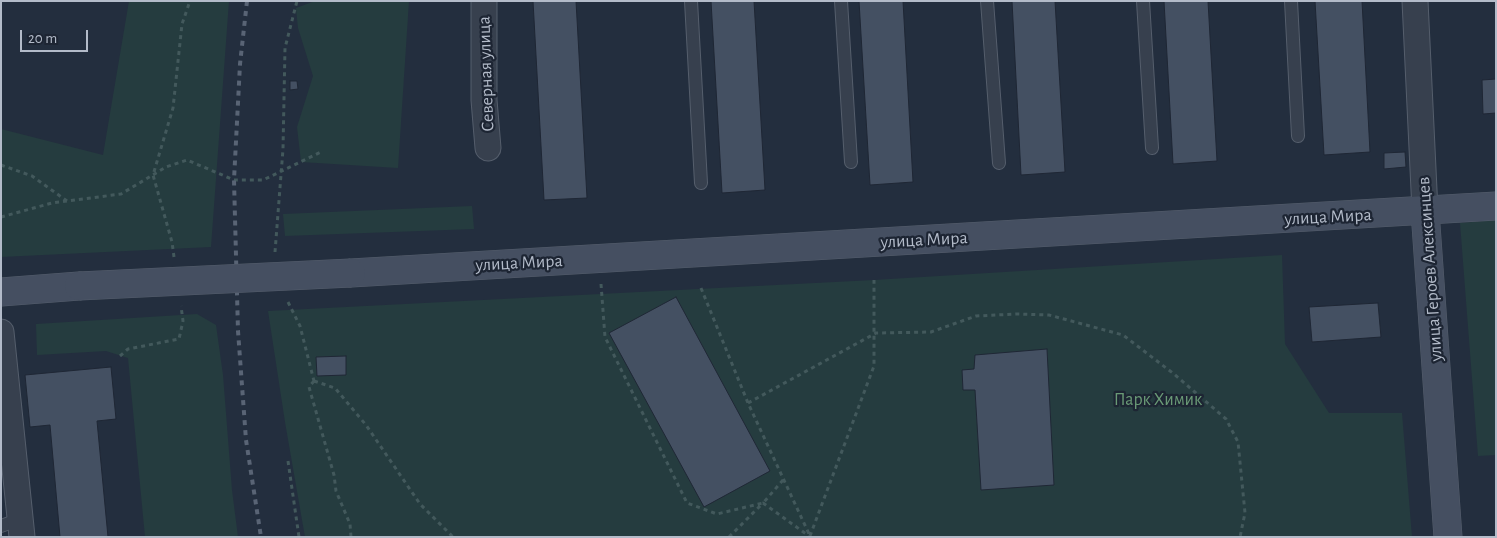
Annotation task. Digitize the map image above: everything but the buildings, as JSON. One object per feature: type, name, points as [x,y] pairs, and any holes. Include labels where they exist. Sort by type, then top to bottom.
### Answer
[{"type":"street","name":"Северная улица","points":[[484,1],[484,100],[488,148]]},
{"type":"street","name":"улица Героев Алексинцев","points":[[1414,1],[1448,537]]},
{"type":"street","name":"улица Мира","points":[[1,292],[79,286],[351,273],[1496,206]]},
{"type":"street","points":[[1,332],[14,527]]},
{"type":"lane","points":[[691,1],[701,183]]},
{"type":"lane","points":[[841,1],[851,162]]},
{"type":"lane","points":[[987,1],[999,163]]},
{"type":"lane","points":[[1144,1],[1152,148]]},
{"type":"lane","points":[[1291,1],[1298,136]]},
{"type":"path","points":[[174,259],[172,242],[153,174],[173,108],[182,24],[190,1]]},
{"type":"path","points":[[274,254],[281,172],[286,48],[297,1]]},
{"type":"path","points":[[1,217],[67,201],[121,194],[153,174],[186,160],[234,180],[263,180],[321,152]]},
{"type":"path","points":[[1,165],[32,176],[67,201]]},
{"type":"path","points":[[810,536],[874,366],[876,333],[874,280]]},
{"type":"path","points":[[600,282],[606,337],[686,503],[717,514],[763,503],[810,536]]},
{"type":"path","points":[[701,288],[748,403],[810,536]]},
{"type":"path","points":[[284,294],[300,326],[314,381]]},
{"type":"path","points":[[120,356],[128,349],[179,339],[183,321],[180,304]]},
{"type":"path","points":[[748,403],[876,333],[931,332],[976,316],[1018,314],[1049,315],[1123,335],[1174,374],[1226,419],[1238,442],[1245,513],[1240,537]]},
{"type":"path","points":[[314,381],[309,387],[334,475],[336,491],[350,524],[351,537]]},
{"type":"path","points":[[314,381],[335,388],[366,425],[420,504],[453,537]]},
{"type":"path","points":[[288,461],[299,537]]},
{"type":"path","points":[[729,537],[784,479]]},
{"type":"green space","points":[[129,1],[229,1],[211,247],[1,257],[1,129],[103,155]]},
{"type":"green space","points":[[315,1],[409,1],[398,168],[301,162],[297,127],[313,76],[298,28],[296,8]]},
{"type":"green space","points":[[472,206],[474,229],[285,236],[283,214]]},
{"type":"green space","points":[[1496,220],[1496,455],[1478,456],[1460,223]]},
{"type":"green space","name":"Парк Химик","points":[[1282,255],[1285,344],[1329,413],[1402,413],[1412,537],[305,537],[268,311],[874,280]]},
{"type":"green space","points":[[197,314],[216,325],[223,375],[232,490],[238,537],[145,537],[128,358],[106,351],[37,355],[36,324]]},
{"type":"railway","points":[[247,1],[240,64],[234,180],[238,331],[246,440],[261,537]]}]
